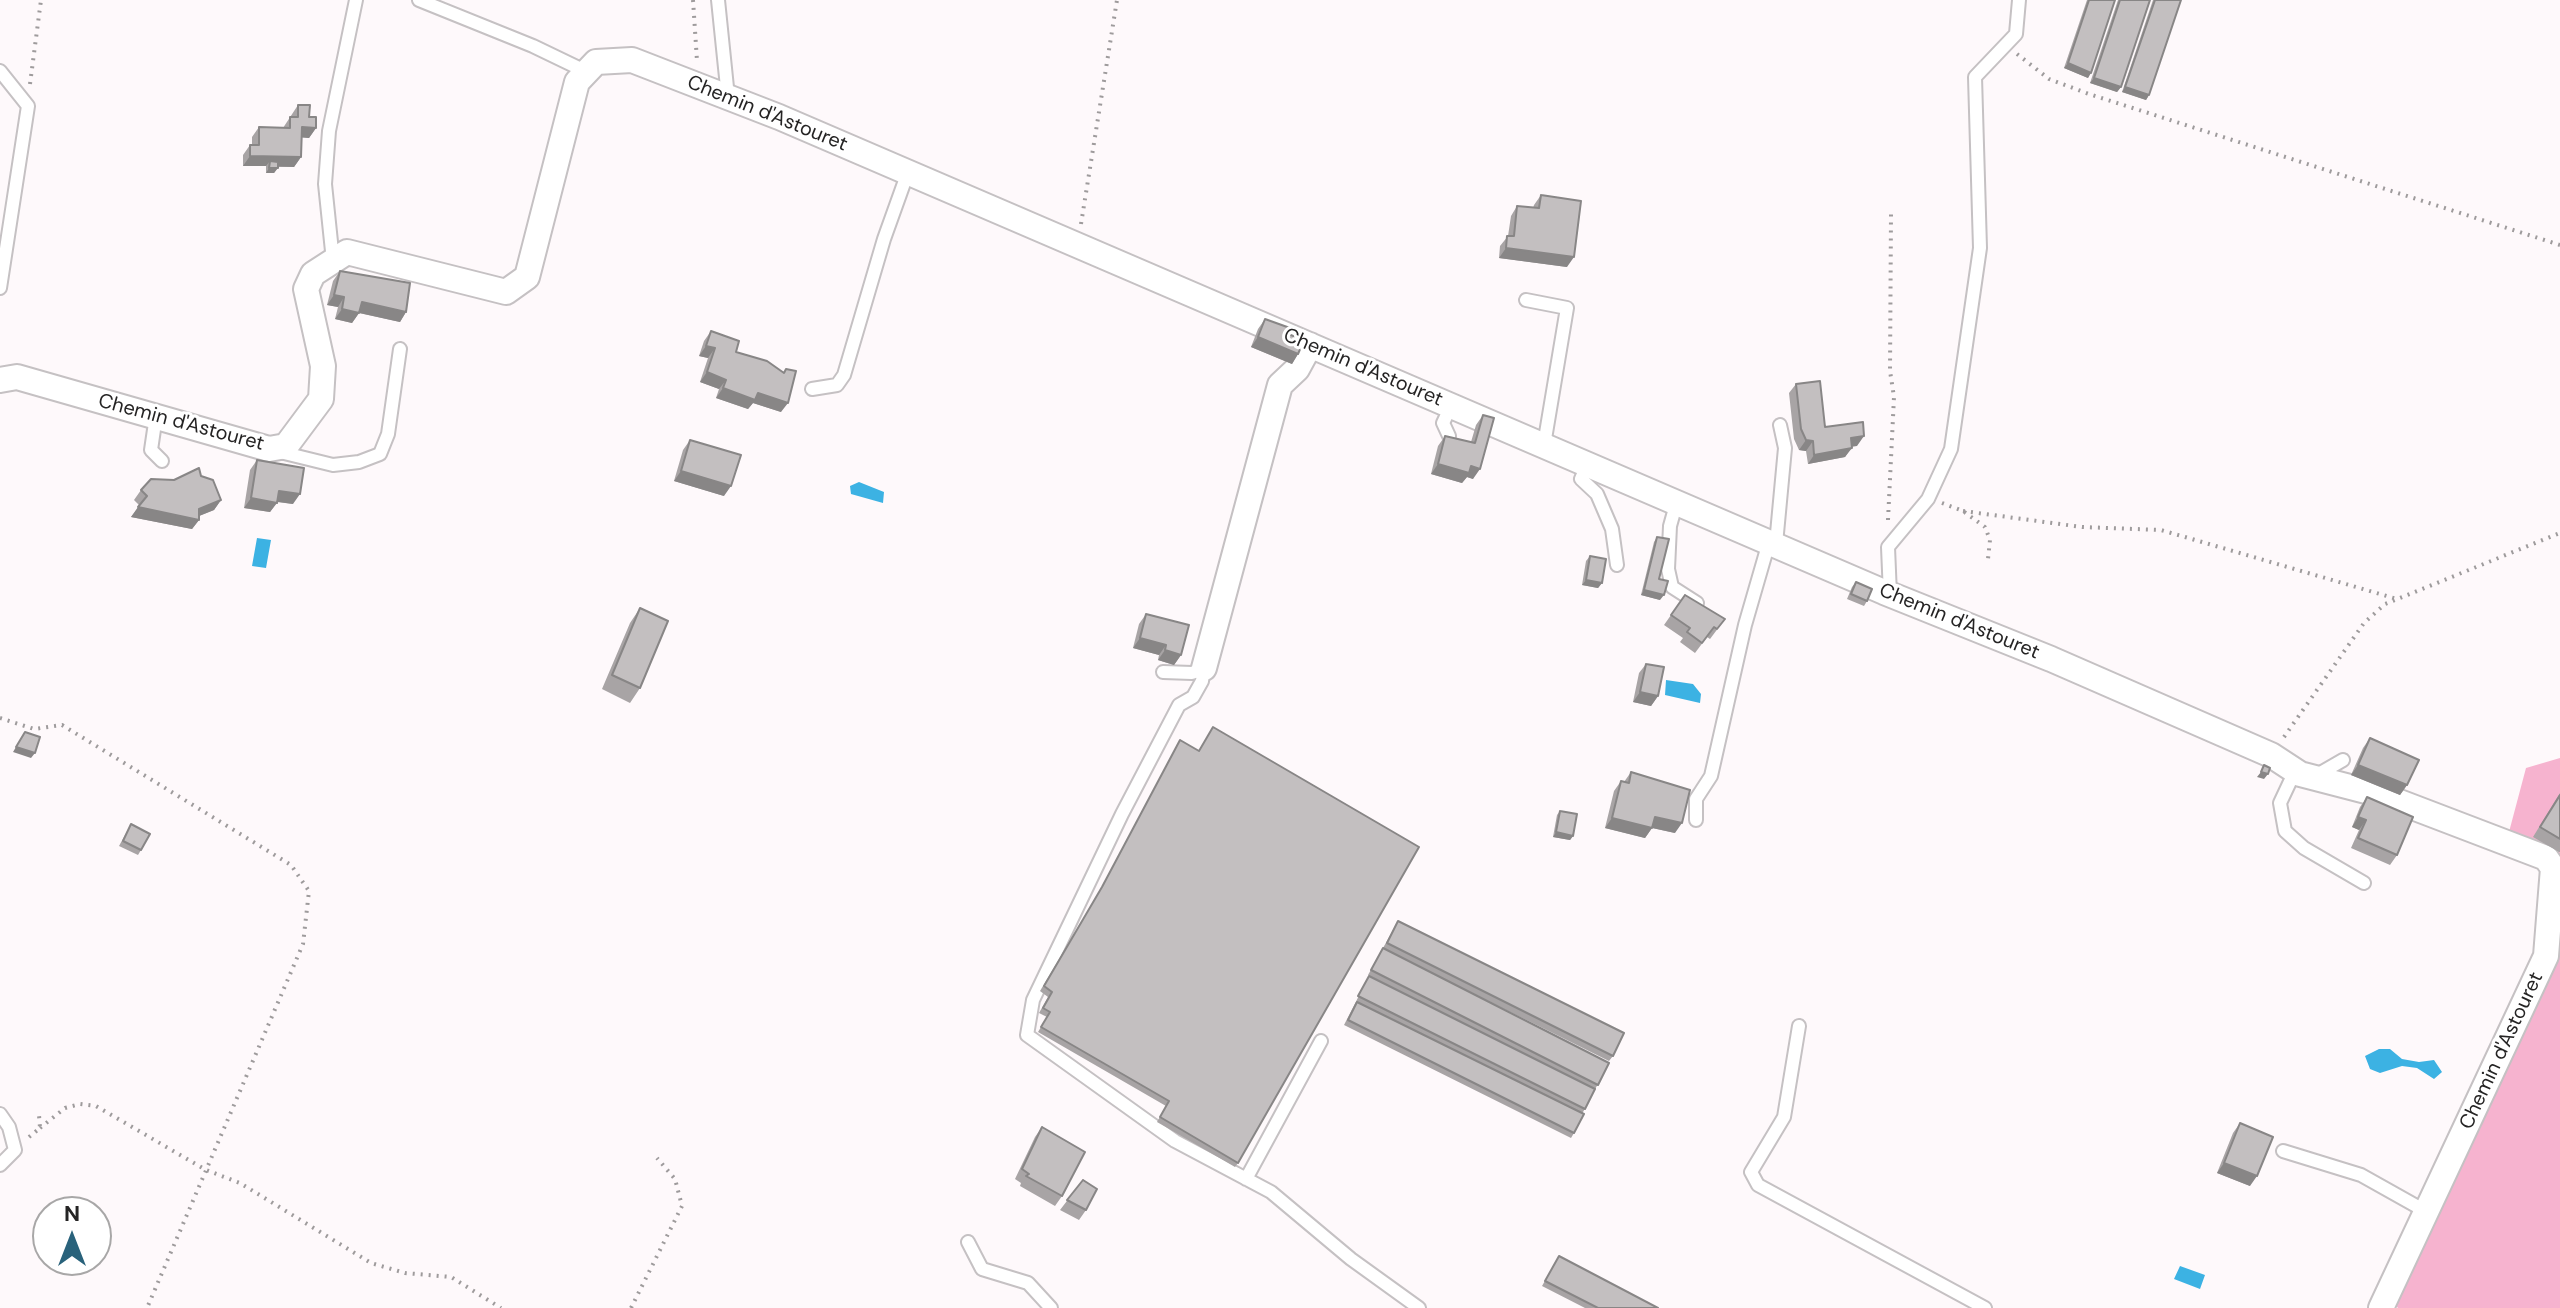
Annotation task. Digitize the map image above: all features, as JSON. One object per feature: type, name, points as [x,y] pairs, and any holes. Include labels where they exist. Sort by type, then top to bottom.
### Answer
[{"type":"street","name":"Chemin d'Astouret","points":[[587,72],[596,62],[632,60],[728,97],[1677,501],[1890,595],[2051,659],[2271,755],[2304,774],[2460,824],[2546,858],[2556,867],[2546,956],[2381,1308]]},
{"type":"street","points":[[333,261],[347,252],[506,292],[527,277],[577,82],[587,72]]},
{"type":"street","name":"Chemin d'Astouret","points":[[0,380],[17,377],[269,449],[286,446],[321,399],[323,366],[306,289],[313,274],[333,261]]},
{"type":"street","points":[[1204,668],[1280,385],[1297,369],[1310,345]]},
{"type":"lane","points":[[333,261],[325,184],[329,131],[356,0]]},
{"type":"lane","points":[[419,0],[533,46],[587,72]]},
{"type":"lane","points":[[718,0],[728,97]]},
{"type":"lane","points":[[1890,595],[1888,547],[1928,499],[1951,449],[1980,248],[1975,77],[2016,34],[2019,0]]},
{"type":"lane","points":[[0,71],[28,106],[0,288]]},
{"type":"lane","points":[[812,389],[837,385],[844,375],[884,239],[908,172]]},
{"type":"lane","points":[[1526,300],[1567,308],[1544,445]]},
{"type":"lane","points":[[269,449],[333,465],[359,462],[380,454],[388,434],[400,349]]},
{"type":"lane","points":[[1449,436],[1443,423],[1451,406]]},
{"type":"lane","points":[[156,416],[151,450],[162,461]]},
{"type":"lane","points":[[1696,820],[1696,799],[1711,776],[1751,601],[1772,543],[1785,448],[1780,425]]},
{"type":"lane","points":[[1588,463],[1581,479],[1597,494],[1612,529],[1617,565]]},
{"type":"lane","points":[[1677,501],[1670,526],[1668,569],[1672,587],[1700,606]]},
{"type":"lane","points":[[1163,672],[1192,673],[1204,668]]},
{"type":"lane","points":[[1204,668],[1202,681],[1193,697],[1179,705],[1122,814],[1033,1000],[1027,1035],[1175,1141],[1271,1192],[1351,1259],[1419,1308]]},
{"type":"lane","points":[[2343,760],[2304,774],[2280,803],[2285,831],[2304,848],[2364,883]]},
{"type":"lane","points":[[1799,1026],[1784,1117],[1751,1172],[1758,1185],[1985,1308]]},
{"type":"lane","points":[[1246,1179],[1321,1041]]},
{"type":"lane","points":[[0,1114],[9,1127],[15,1150],[0,1165]]},
{"type":"lane","points":[[2283,1151],[2361,1175],[2427,1212]]},
{"type":"lane","points":[[968,1242],[982,1269],[1028,1283],[1051,1308]]},
{"type":"path","points":[[28,106],[41,0]]},
{"type":"path","points":[[685,80],[699,58],[693,0]]},
{"type":"path","points":[[1077,246],[1117,0]]},
{"type":"path","points":[[2006,44],[2049,79],[2089,94],[2560,245]]},
{"type":"path","points":[[1888,547],[1894,397],[1890,371],[1891,213]]},
{"type":"path","points":[[1928,499],[1963,511],[2082,527],[2161,530],[2397,599]]},
{"type":"path","points":[[1963,511],[1985,527],[1990,540],[1988,559]]},
{"type":"path","points":[[2271,755],[2364,623],[2385,604],[2560,533]]},
{"type":"path","points":[[0,718],[34,729],[62,725],[291,865],[309,891],[303,944],[147,1308]]},
{"type":"path","points":[[15,1150],[65,1108],[80,1104],[96,1106],[206,1170],[240,1183],[371,1263],[405,1273],[451,1277],[501,1308]]},
{"type":"path","points":[[39,1115],[40,1128]]},
{"type":"path","points":[[631,1308],[682,1206],[675,1179],[657,1158]]},
{"type":"shaded area","points":[[2560,758],[2560,1308],[2398,1308],[2391,1300],[2554,951],[2558,860],[2509,832],[2526,768]]},
{"type":"water","points":[[859,482],[884,492],[883,503],[851,494],[850,486]]},
{"type":"water","points":[[257,538],[271,540],[266,568],[252,566]]},
{"type":"water","points":[[1666,680],[1693,684],[1701,694],[1700,703],[1665,695]]},
{"type":"water","points":[[2379,1049],[2390,1049],[2402,1059],[2419,1062],[2434,1060],[2442,1072],[2434,1079],[2417,1068],[2402,1066],[2380,1073],[2370,1069],[2365,1056]]},
{"type":"water","points":[[2180,1266],[2205,1275],[2200,1289],[2174,1279]]},
{"type":"building","points":[[2089,0],[2115,0],[2091,73],[2068,63]]},
{"type":"building","points":[[2120,0],[2150,0],[2121,87],[2094,78]]},
{"type":"building","points":[[2155,0],[2181,0],[2149,95],[2125,87]]},
{"type":"building","points":[[298,105],[310,105],[309,117],[316,117],[316,128],[302,127],[301,157],[250,156],[250,145],[259,145],[259,127],[290,128],[290,117],[298,117]]},
{"type":"building","points":[[270,161],[278,162],[278,168],[269,168]]},
{"type":"building","points":[[1541,195],[1581,201],[1574,257],[1506,248],[1507,236],[1514,236],[1517,206],[1539,208]]},
{"type":"building","points":[[340,271],[410,283],[406,312],[362,302],[359,313],[342,309],[344,297],[334,295]]},
{"type":"building","points":[[1265,319],[1290,328],[1288,334],[1304,340],[1298,354],[1258,337]]},
{"type":"building","points":[[711,331],[739,341],[736,352],[767,361],[784,373],[786,369],[796,371],[788,403],[758,393],[755,400],[723,388],[726,380],[707,372],[715,348],[706,346]]},
{"type":"building","points":[[1820,381],[1825,427],[1863,422],[1864,436],[1851,438],[1852,448],[1814,455],[1813,441],[1806,440],[1801,429],[1796,384]]},
{"type":"building","points":[[1483,415],[1494,418],[1480,469],[1471,466],[1469,473],[1438,464],[1445,436],[1475,443]]},
{"type":"building","points":[[690,440],[741,455],[731,486],[681,471]]},
{"type":"building","points":[[257,460],[304,468],[300,494],[279,491],[277,503],[251,498]]},
{"type":"building","points":[[199,468],[201,476],[213,480],[221,500],[199,509],[199,520],[138,507],[147,496],[141,490],[151,479],[174,480]]},
{"type":"building","points":[[1657,537],[1669,539],[1659,579],[1668,581],[1664,595],[1644,590]]},
{"type":"building","points":[[1590,556],[1606,559],[1602,583],[1586,580]]},
{"type":"building","points":[[1856,582],[1872,589],[1867,601],[1851,594]]},
{"type":"building","points":[[1685,595],[1725,619],[1717,629],[1714,627],[1702,643],[1687,632],[1690,628],[1671,615]]},
{"type":"building","points":[[640,608],[668,621],[640,688],[612,675]]},
{"type":"building","points":[[1146,614],[1189,625],[1181,655],[1165,650],[1166,645],[1140,638]]},
{"type":"building","points":[[1646,664],[1664,667],[1658,696],[1640,692]]},
{"type":"building","points":[[1213,727],[1419,847],[1238,1163],[1160,1117],[1169,1101],[1041,1027],[1050,1012],[1043,1008],[1052,992],[1044,986],[1102,887],[1180,740],[1199,751]]},
{"type":"building","points":[[25,732],[40,737],[35,753],[16,747]]},
{"type":"building","points":[[2370,738],[2419,760],[2407,785],[2358,765]]},
{"type":"building","points":[[2264,765],[2270,768],[2268,774],[2261,772]]},
{"type":"building","points":[[1631,772],[1690,790],[1682,823],[1655,817],[1652,828],[1612,818],[1621,781],[1629,783]]},
{"type":"building","points":[[2560,795],[2560,839],[2540,827]]},
{"type":"building","points":[[2367,797],[2413,817],[2397,855],[2358,838],[2366,820],[2358,817]]},
{"type":"building","points":[[1560,811],[1577,814],[1573,836],[1556,832]]},
{"type":"building","points":[[131,824],[150,834],[141,850],[123,841]]},
{"type":"building","points":[[1398,921],[1624,1033],[1613,1056],[1387,943]]},
{"type":"building","points":[[1383,948],[1609,1063],[1598,1085],[1371,970]]},
{"type":"building","points":[[1369,976],[1595,1089],[1585,1109],[1358,996]]},
{"type":"building","points":[[1357,1002],[1584,1114],[1574,1133],[1348,1020]]},
{"type":"building","points":[[2240,1123],[2273,1137],[2257,1176],[2224,1163]]},
{"type":"building","points":[[1042,1127],[1085,1152],[1062,1196],[1026,1176],[1029,1174],[1022,1169]]},
{"type":"building","points":[[1083,1180],[1097,1189],[1086,1210],[1067,1200]]},
{"type":"building","points":[[1559,1256],[1658,1308],[1598,1308],[1545,1281]]}]
